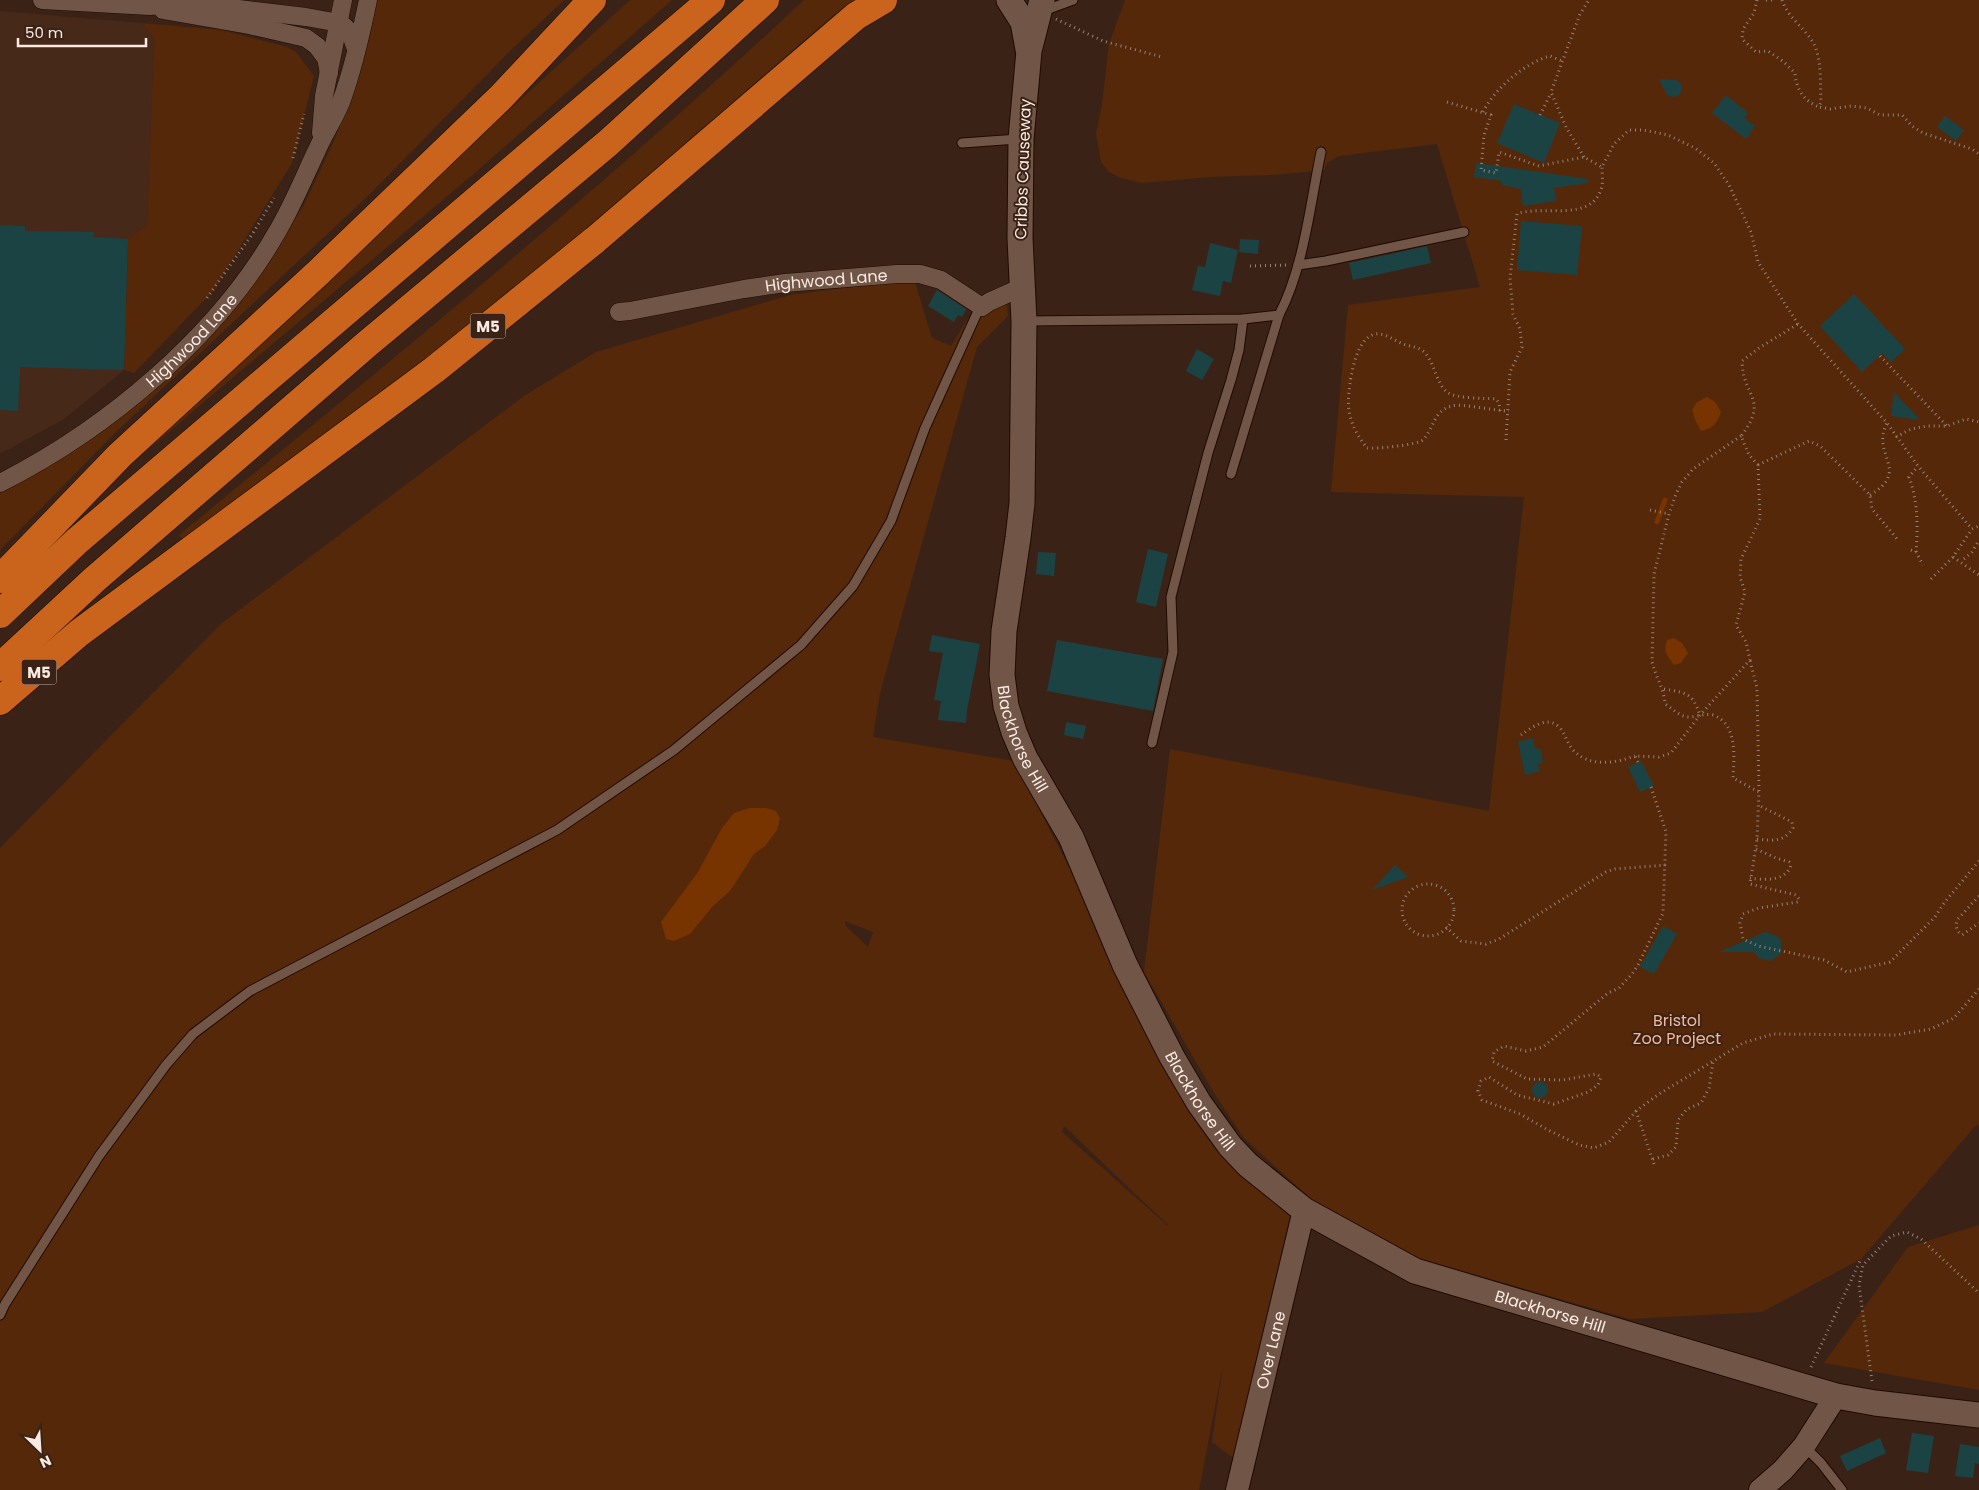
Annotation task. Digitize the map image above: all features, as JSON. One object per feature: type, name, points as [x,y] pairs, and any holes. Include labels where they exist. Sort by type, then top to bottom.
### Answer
[{"type":"highway","points":[[0,579],[120,455],[319,272],[502,96],[592,0]]},
{"type":"highway","points":[[568,24],[602,0]]},
{"type":"highway","points":[[0,614],[77,541],[711,0]]},
{"type":"highway","name":"M5","points":[[0,667],[95,579],[306,396],[608,143],[765,0]]},
{"type":"highway","name":"M5","points":[[0,701],[79,633],[434,370],[595,240],[856,16],[883,0]]},
{"type":"highway","name":"M5","points":[[0,711],[79,633]]},
{"type":"main road","name":"Cribbs Causeway","points":[[1009,0],[1024,22],[1029,51]]},
{"type":"main road","name":"Cribbs Causeway","points":[[1022,287],[1020,238],[1021,139],[1029,51],[1041,6]]},
{"type":"main road","name":"Blackhorse Hill","points":[[1022,287],[1024,321],[1022,504],[1004,630],[1002,675],[1006,706],[1025,758],[1072,837],[1125,965],[1172,1057],[1199,1103],[1230,1146],[1248,1165],[1304,1210],[1415,1271],[1836,1396],[1875,1403],[1979,1416]]},
{"type":"street","points":[[42,0],[150,6],[191,1],[237,4],[338,23],[350,32],[356,49]]},
{"type":"street","points":[[306,17],[317,15],[327,10],[338,0]]},
{"type":"street","name":"Highwood Lane","points":[[321,141],[324,96],[343,0]]},
{"type":"street","name":"Highwood Lane","points":[[0,482],[73,441],[106,417],[188,346],[229,301],[277,233],[300,189],[340,103],[368,0]]},
{"type":"street","points":[[150,6],[180,14],[249,25],[306,38],[317,46],[326,58],[329,73]]},
{"type":"street","name":"Highwood Lane","points":[[619,312],[785,283],[904,274],[920,274],[941,280],[982,307]]},
{"type":"street","points":[[982,307],[1022,287]]},
{"type":"street","name":"Over Lane","points":[[1237,1490],[1304,1210]]},
{"type":"street","points":[[1760,1490],[1783,1470],[1804,1446],[1836,1396]]},
{"type":"lane","points":[[1041,6],[1073,0]]},
{"type":"lane","points":[[962,143],[1021,139]]},
{"type":"lane","points":[[1231,474],[1279,315],[1298,265],[1322,152]]},
{"type":"lane","points":[[1298,265],[1326,261],[1464,232]]},
{"type":"lane","points":[[0,1315],[99,1156],[166,1065],[193,1034],[250,991],[557,830],[674,750],[801,645],[853,586],[891,521],[925,428],[978,311],[982,307]]},
{"type":"lane","points":[[1024,321],[1243,319],[1279,315]]},
{"type":"lane","points":[[1152,743],[1172,652],[1171,597],[1208,453],[1231,380],[1243,319]]},
{"type":"lane","points":[[1804,1446],[1822,1463],[1842,1490]]},
{"type":"path","points":[[1540,115],[1551,92],[1580,14],[1589,0]]},
{"type":"path","points":[[1757,0],[1754,13],[1743,28],[1742,39],[1756,52],[1768,51],[1796,73],[1796,85],[1802,96],[1813,105],[1830,108],[1851,106],[1867,108],[1880,115],[1902,115],[1912,126],[1923,133],[1966,146],[1979,154]]},
{"type":"path","points":[[1766,0],[1774,0]]},
{"type":"path","points":[[1782,0],[1790,16],[1814,44],[1820,73],[1819,107]]},
{"type":"path","points":[[1041,6],[1103,41],[1162,57]]},
{"type":"path","points":[[1483,112],[1494,95],[1527,66],[1550,56],[1562,61]]},
{"type":"path","points":[[1551,92],[1566,127],[1584,157],[1602,167]]},
{"type":"path","points":[[1447,102],[1491,114],[1484,135],[1481,170],[1496,173],[1499,152],[1539,166],[1584,157]]},
{"type":"path","points":[[292,163],[306,105]]},
{"type":"path","points":[[1506,440],[1510,372],[1522,346],[1520,329],[1513,314],[1510,278],[1517,214],[1525,211],[1564,211],[1584,208],[1596,200],[1602,186],[1602,167],[1614,144],[1629,130],[1643,130],[1668,135],[1695,148],[1714,163],[1729,185],[1751,232],[1758,262],[1798,324],[1887,422],[1918,466],[1972,529]]},
{"type":"path","points":[[201,305],[213,291],[253,233],[277,192]]},
{"type":"path","points":[[1250,266],[1298,265]]},
{"type":"path","points":[[1758,792],[1734,778],[1734,741],[1723,722],[1712,715],[1689,717],[1680,715],[1666,704],[1664,689],[1656,676],[1652,662],[1654,574],[1667,514],[1682,482],[1693,469],[1741,436],[1755,413],[1755,401],[1742,372],[1742,361],[1798,324]]},
{"type":"path","points":[[1500,411],[1499,403],[1496,399],[1458,396],[1448,393],[1441,384],[1434,366],[1425,352],[1416,347],[1403,344],[1380,334],[1374,334],[1368,338],[1355,358],[1348,396],[1350,420],[1357,436],[1367,448],[1380,449],[1422,441],[1440,411],[1453,405],[1500,411],[1509,411]]},
{"type":"path","points":[[1880,356],[1947,426]]},
{"type":"path","points":[[1896,437],[1911,429],[1927,426],[1947,426],[1966,419],[1979,422]]},
{"type":"path","points":[[1870,496],[1883,488],[1889,478],[1890,465],[1883,449],[1882,431],[1887,422]]},
{"type":"path","points":[[1741,436],[1749,455],[1758,465],[1760,519],[1741,559],[1740,577],[1745,592],[1736,625],[1746,642],[1757,688],[1757,839],[1750,884],[1796,896],[1799,899],[1798,902],[1759,908],[1743,914],[1740,923],[1742,939],[1746,942],[1782,952],[1824,960],[1846,972],[1890,962],[1935,917],[1944,903],[1979,861]]},
{"type":"path","points":[[1758,465],[1809,441],[1820,446],[1870,496],[1872,509],[1898,540]]},
{"type":"path","points":[[1918,466],[1909,477],[1913,487],[1918,527],[1916,552],[1923,565]]},
{"type":"path","points":[[1650,510],[1667,514]]},
{"type":"path","points":[[1931,579],[1953,557],[1972,529],[1979,526]]},
{"type":"path","points":[[1964,559],[1972,552],[1979,540]]},
{"type":"path","points":[[1911,550],[1916,552]]},
{"type":"path","points":[[1953,557],[1979,575]]},
{"type":"path","points":[[1521,735],[1537,724],[1551,722],[1558,726],[1574,750],[1586,758],[1600,763],[1618,762],[1635,756],[1659,756],[1671,753],[1700,715],[1750,660]]},
{"type":"path","points":[[1664,689],[1687,694],[1695,701],[1700,715]]},
{"type":"path","points":[[1635,756],[1638,762]]},
{"type":"path","points":[[1651,787],[1666,832],[1663,913],[1638,965],[1619,988],[1608,993],[1543,1047],[1526,1052],[1504,1046],[1494,1052],[1492,1061],[1527,1079],[1563,1080],[1596,1074],[1601,1077],[1598,1085],[1588,1092],[1554,1104],[1517,1095],[1490,1077],[1481,1081],[1478,1090],[1482,1100],[1520,1114],[1579,1145],[1594,1148],[1609,1142],[1636,1111],[1658,1094],[1743,1043],[1773,1034],[1896,1035],[1931,1029],[1954,1018],[1979,989]]},
{"type":"path","points":[[1757,839],[1774,841],[1788,835],[1794,828],[1792,822],[1758,805]]},
{"type":"path","points":[[1750,878],[1765,880],[1784,875],[1790,871],[1791,866],[1789,862],[1756,849]]},
{"type":"path","points":[[1446,928],[1461,941],[1486,944],[1499,939],[1606,872],[1615,869],[1666,865]]},
{"type":"path","points":[[1427,884],[1437,885],[1446,891],[1452,899],[1454,909],[1452,919],[1446,928],[1438,933],[1428,935],[1418,934],[1410,928],[1404,920],[1402,910],[1404,900],[1409,892],[1418,886],[1427,884]]},
{"type":"path","points":[[1979,896],[1957,920],[1958,932],[1962,935],[1979,922]]},
{"type":"path","points":[[1653,1159],[1668,1155],[1676,1147],[1678,1120],[1687,1109],[1701,1103],[1709,1088],[1713,1061]]},
{"type":"path","points":[[1636,1111],[1654,1164]]},
{"type":"path","points":[[1875,1403],[1859,1285],[1863,1265],[1891,1236],[1907,1232],[1921,1239],[1979,1293]]},
{"type":"path","points":[[1802,1385],[1861,1259]]},
{"type":"shaded area","points":[[0,11],[142,23],[154,38],[147,225],[128,239],[124,370],[64,419],[0,454]]},
{"type":"shaded area","points":[[1707,397],[1715,402],[1721,412],[1714,425],[1709,429],[1701,431],[1692,410],[1697,402]]},
{"type":"shaded area","points":[[1674,638],[1682,643],[1688,653],[1681,663],[1674,665],[1665,647],[1667,640]]},
{"type":"shaded area","points":[[750,808],[766,808],[776,811],[780,819],[777,830],[765,846],[754,854],[730,891],[713,906],[690,934],[674,941],[666,939],[661,922],[698,872],[722,828],[734,813]]},
{"type":"green space","points":[[374,0],[564,0],[510,51],[370,194],[120,428],[0,550],[0,493],[56,462],[175,372],[196,352],[249,288],[303,207],[334,141],[347,107]]},
{"type":"green space","points":[[630,0],[672,0],[477,171],[132,463],[157,435],[306,295]]},
{"type":"green space","points":[[804,0],[854,0],[836,13],[605,213],[430,357],[183,539],[179,535],[417,339],[574,206]]},
{"type":"green space","name":"Bristol Zoo Project","points":[[1125,0],[1979,0],[1979,1127],[1977,1124],[1861,1259],[1762,1312],[1630,1319],[1420,1259],[1311,1199],[1244,1138],[1214,1093],[1144,972],[1170,749],[1489,811],[1524,497],[1331,492],[1348,305],[1480,287],[1437,144],[1339,156],[1327,163],[1324,170],[1142,183],[1121,178],[1109,172],[1101,162],[1096,133],[1102,105],[1109,44]]},
{"type":"green space","points":[[142,23],[221,30],[287,47],[296,52],[314,76],[292,163],[213,291],[134,373],[124,370],[128,239],[147,225],[154,38]]},
{"type":"green space","points":[[914,279],[932,338],[951,346],[977,304],[1006,298],[1008,316],[977,347],[880,693],[873,737],[1014,761],[1207,1134],[1290,1216],[1233,1458],[1212,1442],[1223,1365],[1199,1490],[0,1490],[0,848],[222,623],[524,396],[596,352],[790,295]],"holes":[[[845,921],[873,932],[868,947],[845,925]],[[1064,1126],[1168,1225],[1168,1226],[1062,1132]]]},
{"type":"green space","points":[[1979,1225],[1979,1390],[1824,1363],[1908,1247]]},
{"type":"building","points":[[1659,79],[1676,80],[1681,84],[1682,90],[1679,95],[1673,97],[1667,95]]},
{"type":"building","points":[[1726,95],[1748,113],[1744,118],[1755,126],[1746,139],[1712,113]]},
{"type":"building","points":[[1514,104],[1560,123],[1544,163],[1497,143]]},
{"type":"building","points":[[1945,116],[1964,130],[1956,141],[1937,127]]},
{"type":"building","points":[[1476,163],[1588,179],[1588,183],[1554,188],[1556,201],[1523,206],[1521,189],[1502,185],[1502,181],[1474,177]]},
{"type":"building","points":[[1521,221],[1582,226],[1577,275],[1517,270]]},
{"type":"building","points":[[0,225],[25,226],[25,231],[94,232],[94,237],[128,239],[124,370],[20,367],[18,411],[0,410]]},
{"type":"building","points":[[1240,239],[1259,240],[1258,254],[1239,252]]},
{"type":"building","points":[[1210,243],[1238,250],[1231,283],[1223,281],[1220,296],[1192,290],[1198,266],[1205,267]]},
{"type":"building","points":[[1427,246],[1431,263],[1353,280],[1349,263]]},
{"type":"building","points":[[937,290],[966,309],[962,317],[958,315],[954,322],[928,306]]},
{"type":"building","points":[[1854,294],[1905,349],[1891,362],[1882,353],[1862,372],[1820,326]]},
{"type":"building","points":[[1197,349],[1214,359],[1202,380],[1186,371]]},
{"type":"building","points":[[1894,392],[1920,420],[1891,416]]},
{"type":"building","points":[[1148,549],[1168,554],[1156,607],[1136,602]]},
{"type":"building","points":[[1038,552],[1056,553],[1054,576],[1036,574]]},
{"type":"building","points":[[932,635],[980,644],[966,723],[938,720],[941,701],[934,700],[943,653],[929,651]]},
{"type":"building","points":[[1057,640],[1163,659],[1153,711],[1047,691]]},
{"type":"building","points":[[1066,722],[1086,726],[1083,739],[1064,735]]},
{"type":"building","points":[[1533,738],[1535,749],[1540,748],[1543,763],[1538,764],[1540,771],[1525,775],[1518,742]]},
{"type":"building","points":[[1641,761],[1654,786],[1640,792],[1628,767]]},
{"type":"building","points":[[1395,865],[1408,877],[1372,890]]},
{"type":"building","points":[[1663,926],[1677,934],[1654,974],[1640,967]]},
{"type":"building","points":[[1765,932],[1777,936],[1781,941],[1781,953],[1771,961],[1759,958],[1754,952],[1719,952]]},
{"type":"building","points":[[1537,1082],[1543,1082],[1548,1087],[1546,1096],[1537,1098],[1532,1093],[1532,1087]]},
{"type":"building","points":[[1912,1433],[1934,1436],[1928,1473],[1906,1470]]},
{"type":"building","points":[[1880,1438],[1886,1453],[1847,1471],[1840,1456]]},
{"type":"building","points":[[1960,1444],[1979,1447],[1979,1464],[1975,1463],[1973,1478],[1955,1476]]},
{"type":"waterway","points":[[1657,522],[1665,500]]}]
